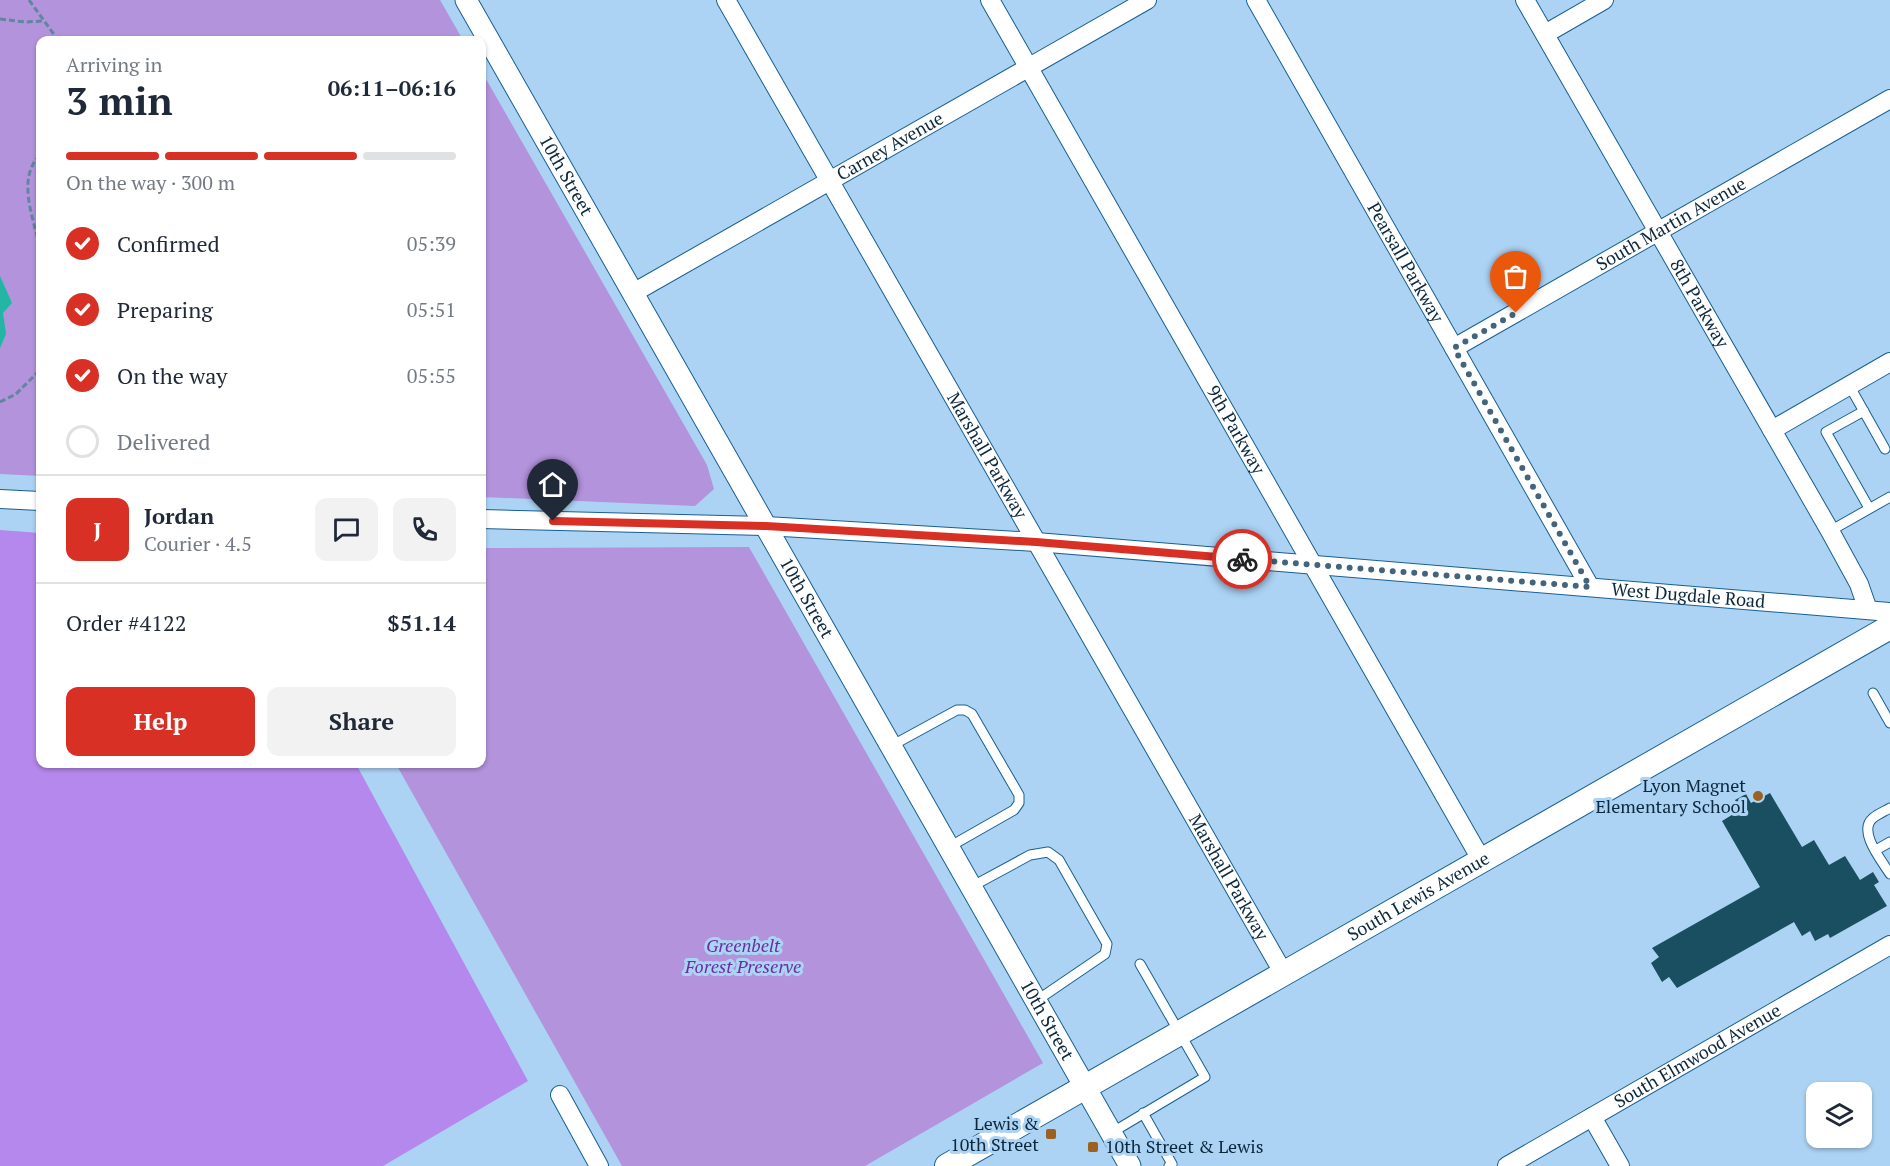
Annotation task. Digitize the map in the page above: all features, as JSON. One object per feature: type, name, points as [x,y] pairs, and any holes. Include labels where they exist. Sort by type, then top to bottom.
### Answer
[{"type":"main road","name":"South Lewis Avenue","points":[[947,1166],[1890,627]]},
{"type":"street","name":"10th Street","points":[[466,0],[1130,1166]]},
{"type":"street","name":"Marshall Parkway","points":[[726,0],[1284,974]]},
{"type":"street","name":"9th Parkway","points":[[990,0],[1482,861]]},
{"type":"street","name":"Carney Avenue","points":[[633,293],[1147,0]]},
{"type":"street","name":"Pearsall Parkway","points":[[1256,0],[1590,587]]},
{"type":"street","name":"8th Parkway","points":[[1526,0],[1830,531],[1859,584],[1868,610]]},
{"type":"street","points":[[1545,34],[1604,0]]},
{"type":"street","name":"South Martin Avenue","points":[[1454,348],[1890,99]]},
{"type":"street","points":[[1773,430],[1890,362]]},
{"type":"street","points":[[0,499],[36,501]]},
{"type":"street","name":"West Dugdale Road","points":[[486,519],[766,526],[1036,542],[1890,612]]},
{"type":"street","name":"South Elmwood Avenue","points":[[1507,1166],[1890,945]]},
{"type":"street","points":[[560,1095],[599,1166]]},
{"type":"street","points":[[1592,1117],[1620,1166]]},
{"type":"lane","points":[[1849,385],[1886,449]]},
{"type":"lane","points":[[1864,411],[1826,432],[1869,508]]},
{"type":"lane","points":[[1830,531],[1890,496]]},
{"type":"lane","points":[[1873,693],[1890,723]]},
{"type":"lane","points":[[891,746],[957,710],[965,710],[972,714],[1013,784],[1019,795],[1019,802],[1014,810],[948,848]]},
{"type":"lane","points":[[1890,808],[1871,819],[1867,826],[1867,835],[1890,874]]},
{"type":"lane","points":[[1876,850],[1890,842]]},
{"type":"lane","points":[[971,887],[1030,855],[1048,852],[1059,860],[1107,944],[1105,954],[1036,1001]]},
{"type":"lane","points":[[1111,1133],[1205,1077],[1140,964]]},
{"type":"lane","points":[[1143,1113],[1172,1164],[1168,1166]]},
{"type":"path","points":[[29,0],[55,36]]},
{"type":"path","points":[[0,19],[25,22],[42,21]]},
{"type":"path","points":[[36,160],[31,166],[28,177],[28,192],[36,229]]},
{"type":"path","points":[[0,402],[16,394],[36,373]]},
{"type":"green space","points":[[0,0],[440,0],[461,36],[36,36],[36,476],[0,474]]},
{"type":"green space","points":[[486,79],[707,465],[714,489],[695,506],[486,497]]},
{"type":"green space","name":"Greenbelt Forest Preserve","points":[[749,547],[1043,1063],[865,1166],[622,1166],[398,768],[486,768],[486,548]]},
{"type":"shaded area","points":[[0,276],[12,303],[3,313],[6,334],[0,348]]},
{"type":"shaded area","points":[[0,530],[36,533],[36,768],[358,768],[528,1081],[383,1166],[0,1166]]},
{"type":"building","points":[[1770,793],[1802,847],[1814,840],[1829,865],[1845,856],[1860,880],[1873,872],[1879,882],[1874,885],[1887,906],[1830,938],[1828,934],[1815,941],[1810,931],[1802,936],[1794,922],[1677,988],[1669,977],[1662,982],[1651,963],[1659,957],[1652,948],[1760,887],[1722,821],[1740,810],[1735,800],[1746,794],[1751,803]]},
{"type":"way so far","points":[[1242,559],[1590,587],[1454,348],[1516,313]]},
{"type":"place","name":"Lyon Magnet Elementary School","points":[[1758,796]]},
{"type":"place","name":"Lewis & 10th Street","points":[[1051,1134]]},
{"type":"place","name":"10th Street & Lewis","points":[[1093,1147]]},
{"type":"route","points":[[553,521],[766,526],[1036,542],[1242,559]]}]
